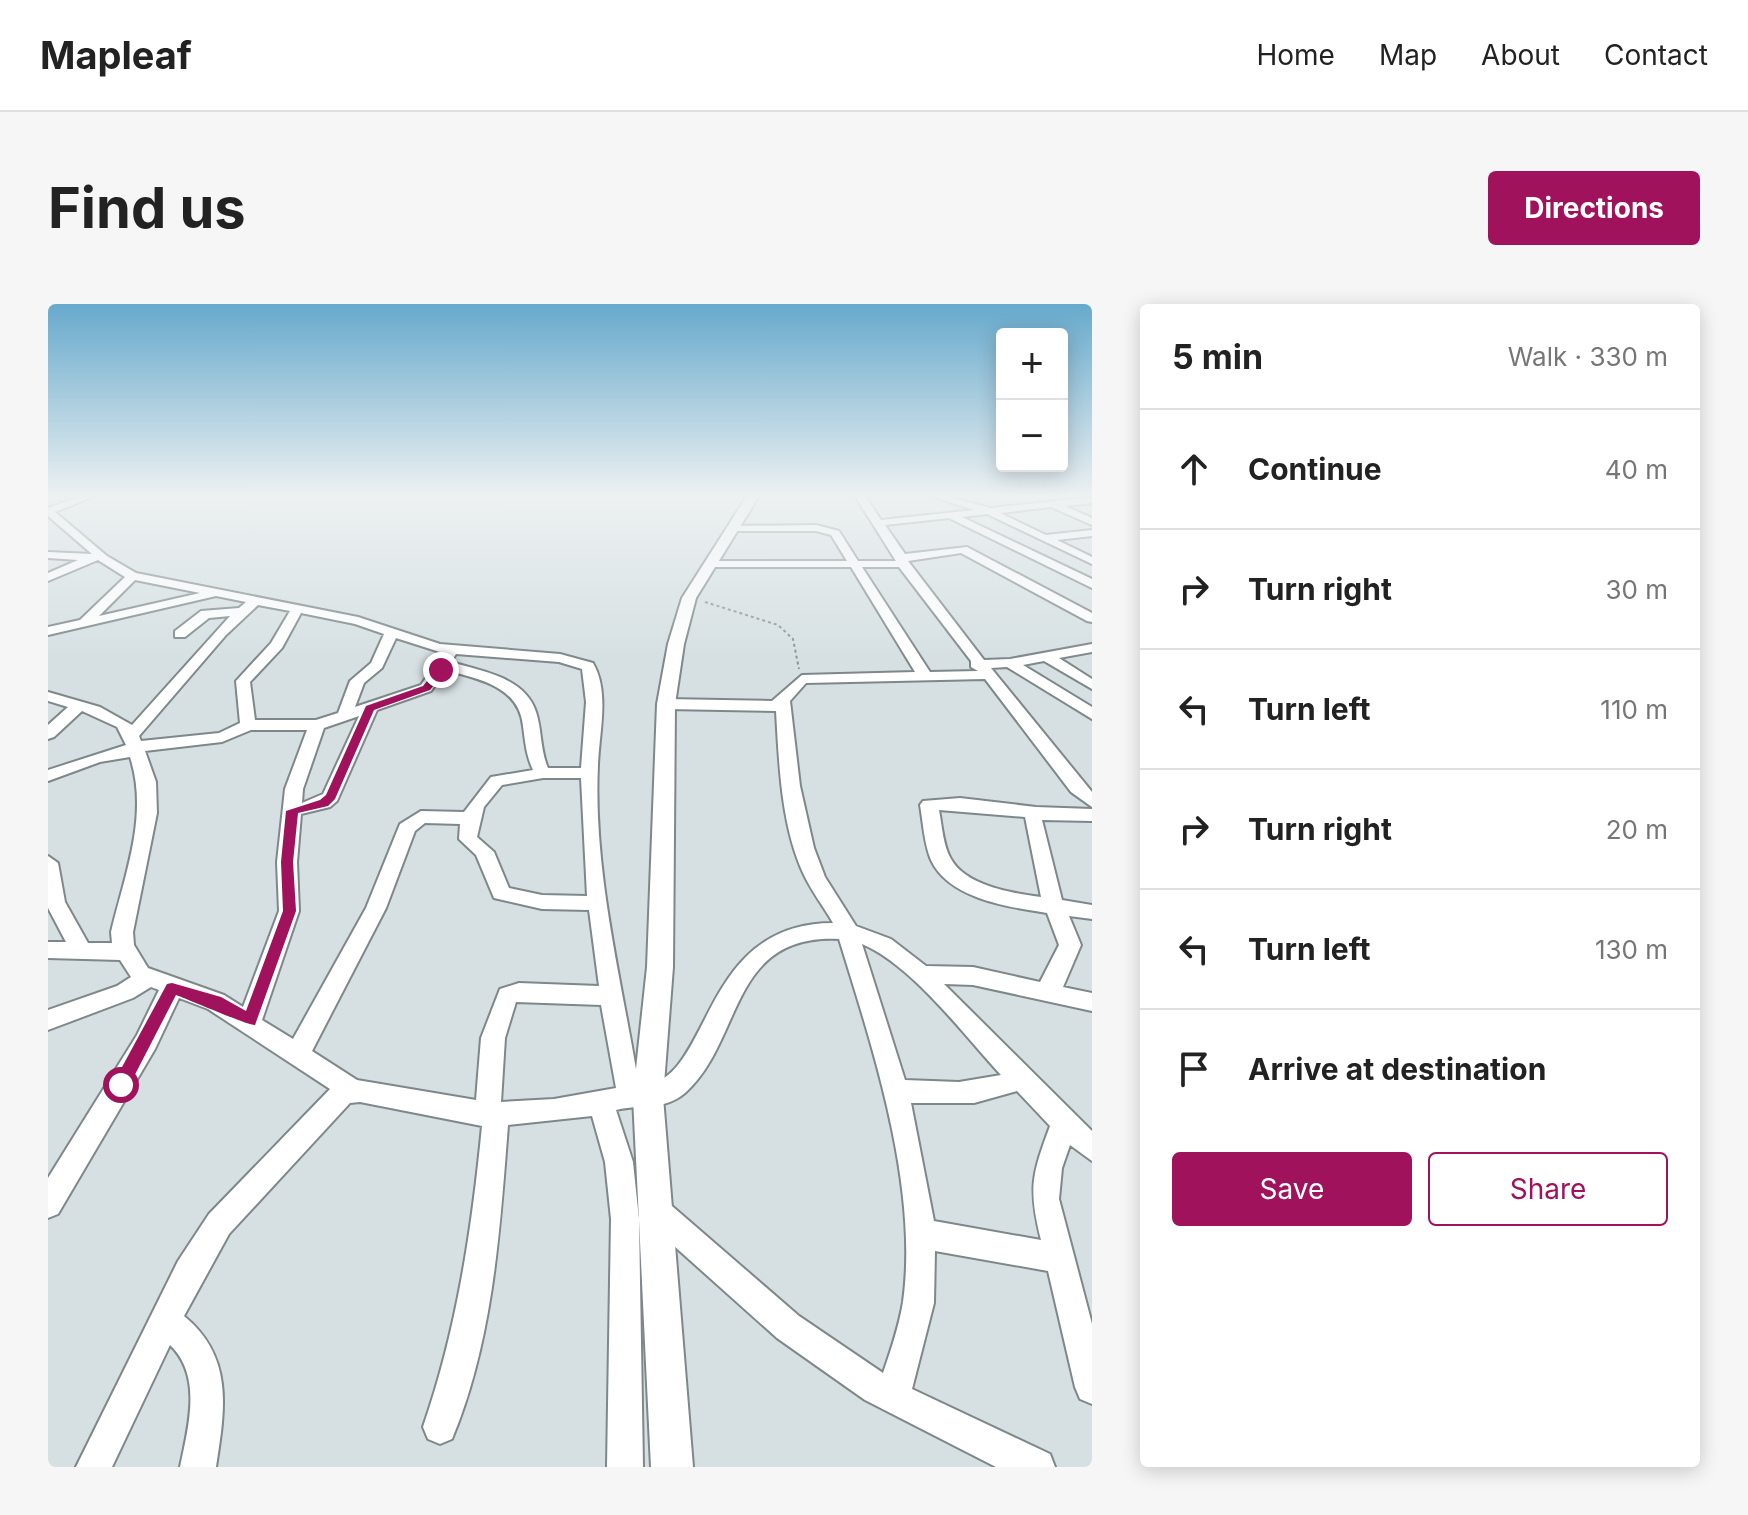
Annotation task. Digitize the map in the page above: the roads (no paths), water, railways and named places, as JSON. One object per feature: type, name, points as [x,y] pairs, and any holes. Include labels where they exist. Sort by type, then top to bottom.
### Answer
[{"type":"street","points":[[88,550],[132,576],[216,593],[248,607]]},
{"type":"street","points":[[672,1467],[655,1210],[642,1096],[660,967],[666,704],[676,644],[689,598],[720,550]]},
{"type":"street","points":[[845,550],[925,676]]},
{"type":"street","points":[[895,550],[981,670],[1085,788],[1092,802]]},
{"type":"street","points":[[711,564],[855,564],[902,561],[957,550]]},
{"type":"street","points":[[965,550],[1092,618]]},
{"type":"street","points":[[1025,550],[1092,584]]},
{"type":"street","points":[[1067,550],[1092,564]]},
{"type":"street","points":[[48,555],[95,557]]},
{"type":"street","points":[[48,577],[95,557]]},
{"type":"street","points":[[1020,579],[1092,564]]},
{"type":"street","points":[[83,624],[132,576]]},
{"type":"street","points":[[48,631],[216,593]]},
{"type":"street","points":[[1071,606],[1092,602]]},
{"type":"street","points":[[133,745],[248,607]]},
{"type":"street","points":[[180,634],[206,614],[248,607],[358,621],[452,650],[560,658],[588,666],[593,681],[589,773],[597,903],[626,1085],[642,1096]]},
{"type":"street","points":[[248,725],[243,681],[277,645],[296,611]]},
{"type":"street","points":[[344,717],[357,681],[377,665],[392,632]]},
{"type":"street","points":[[48,776],[133,745],[222,737],[248,725],[317,725],[344,717],[426,688],[452,650]]},
{"type":"street","points":[[666,704],[756,708],[783,702],[802,679],[925,676],[981,670],[1090,650]]},
{"type":"street","points":[[1048,657],[1092,685]]},
{"type":"street","points":[[1010,663],[1088,709]]},
{"type":"street","points":[[444,665],[505,684],[530,706],[532,744],[543,773]]},
{"type":"street","points":[[48,696],[79,705],[123,724],[150,796],[122,932],[126,952],[140,974],[216,1002],[250,1021],[352,1090],[492,1115],[535,1114],[671,1089],[687,1076],[735,983],[762,954],[800,935],[848,932],[872,939],[895,951],[1092,1148]]},
{"type":"street","points":[[783,702],[789,774],[803,843],[812,871],[848,932],[893,1090],[919,1233],[918,1304],[893,1396]]},
{"type":"street","points":[[48,734],[79,705]]},
{"type":"street","points":[[292,811],[324,803],[331,797],[370,708]]},
{"type":"street","points":[[250,1021],[289,911],[287,862],[294,789],[317,725]]},
{"type":"street","points":[[589,773],[543,773],[497,781],[470,818],[468,839],[484,852],[501,893],[542,902],[597,903]]},
{"type":"street","points":[[1092,815],[1036,813],[960,804],[929,805],[941,860],[953,873],[1005,899],[1092,912]]},
{"type":"street","points":[[1036,813],[1034,836],[1054,906],[1070,945],[1056,979],[1044,993]]},
{"type":"street","points":[[298,1054],[376,908],[407,828],[421,817],[470,818]]},
{"type":"street","points":[[48,863],[55,902],[82,951]]},
{"type":"street","points":[[48,950],[126,952]]},
{"type":"street","points":[[920,974],[973,976],[1092,1002]]},
{"type":"street","points":[[48,1020],[125,992],[148,978]]},
{"type":"street","points":[[48,1204],[146,1042],[172,988]]},
{"type":"street","points":[[440,1427],[467,1337],[484,1248],[492,1115],[490,1064],[500,1013],[508,995],[519,992],[612,996]]},
{"type":"street","points":[[893,1090],[965,1096],[996,1089],[1022,1078]]},
{"type":"street","points":[[94,1467],[165,1320],[219,1224],[317,1116],[352,1090]]},
{"type":"street","points":[[601,1104],[619,1162],[625,1219],[625,1467]]},
{"type":"street","points":[[1065,1121],[1048,1168],[1045,1199],[1092,1387]]},
{"type":"street","points":[[655,1210],[790,1329],[893,1396],[1037,1467]]},
{"type":"street","points":[[919,1233],[1059,1258]]},
{"type":"street","points":[[165,1320],[196,1350],[201,1362],[206,1413],[198,1467]]}]
